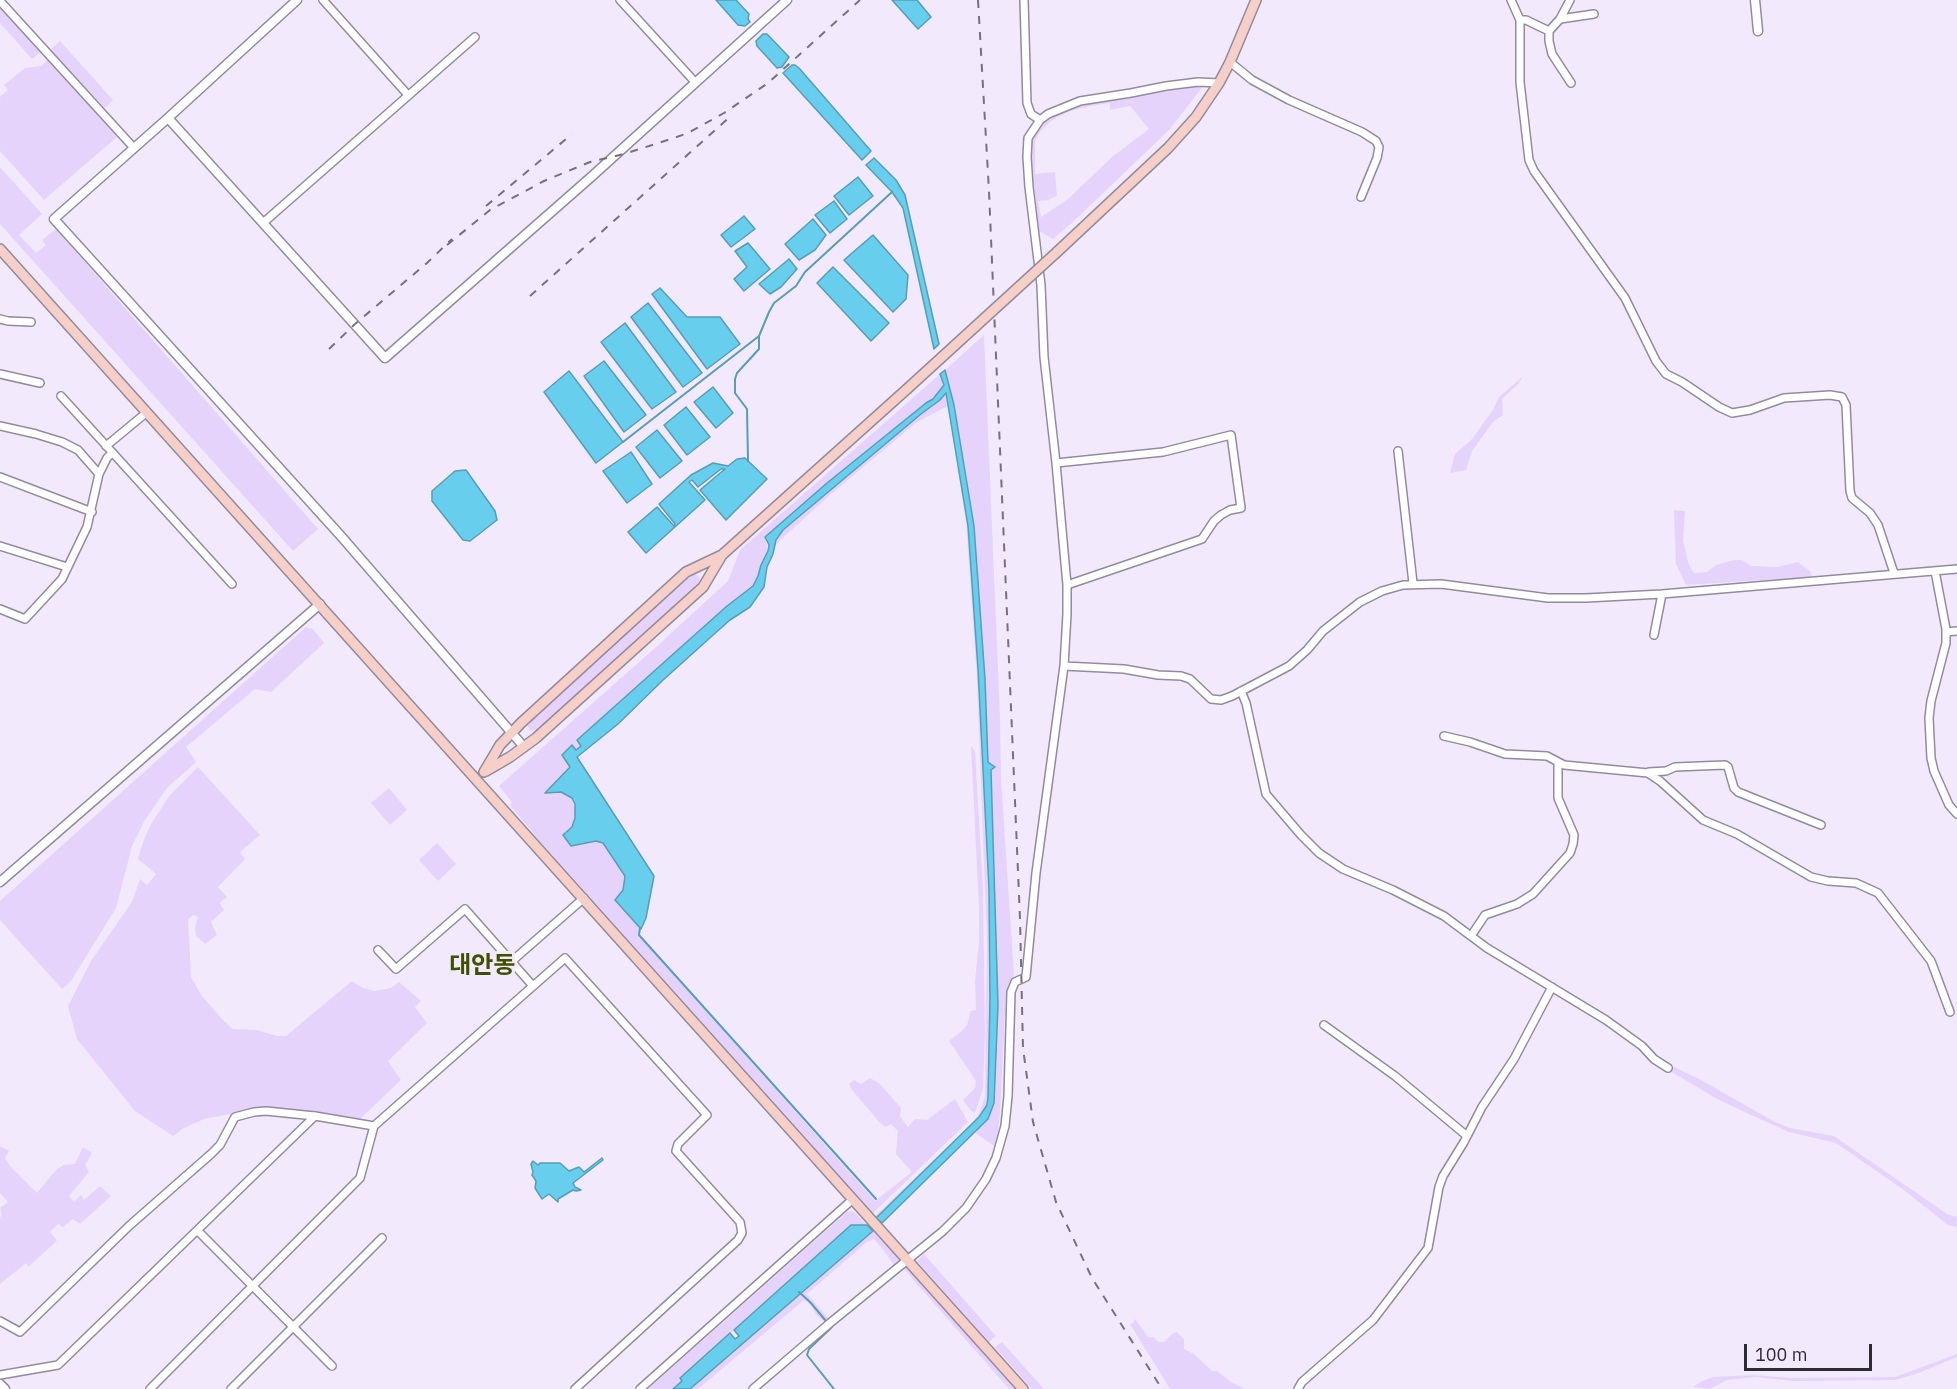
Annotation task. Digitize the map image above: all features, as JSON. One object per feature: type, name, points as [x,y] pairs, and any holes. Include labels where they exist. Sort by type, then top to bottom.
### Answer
[{"type":"main road","points":[[484,772],[500,745],[512,733],[686,572],[722,555],[1057,252],[1184,131],[1219,83],[1256,0]]},
{"type":"main road","points":[[0,249],[1023,1389]]},
{"type":"main road","points":[[475,780],[524,747],[703,587],[722,555]]},
{"type":"street","points":[[297,0],[54,219],[340,535],[524,747]]},
{"type":"street","points":[[323,0],[408,95]]},
{"type":"street","points":[[620,0],[695,82]]},
{"type":"street","points":[[168,118],[385,358],[590,178],[787,0]]},
{"type":"street","points":[[1024,0],[1027,103],[1031,114],[1040,120]]},
{"type":"street","points":[[1511,0],[1520,20],[1520,82],[1529,160],[1545,188],[1625,298],[1662,370],[1719,407],[1732,412],[1750,410],[1784,398],[1830,395],[1842,397],[1846,405],[1852,498],[1870,513],[1878,525],[1894,573]]},
{"type":"street","points":[[1570,0],[1560,19],[1549,31],[1548,41],[1552,54],[1571,83]]},
{"type":"street","points":[[1755,0],[1758,31]]},
{"type":"street","points":[[0,1],[134,148]]},
{"type":"street","points":[[1560,19],[1594,14]]},
{"type":"street","points":[[1520,20],[1526,20],[1549,31]]},
{"type":"street","points":[[262,223],[475,37]]},
{"type":"street","points":[[1230,62],[1252,80],[1289,100],[1362,132],[1376,141],[1379,147],[1377,158],[1361,197]]},
{"type":"street","points":[[753,1389],[943,1231],[966,1208],[986,1179],[996,1158],[1007,1112],[1011,993],[1016,982],[1026,977],[1036,873],[1064,666],[1067,614],[1067,585],[1044,357],[1041,285],[1027,157],[1028,138],[1040,120],[1052,112],[1080,101],[1166,86],[1198,82],[1219,83]]},
{"type":"street","points":[[0,319],[31,322]]},
{"type":"street","points":[[0,374],[40,383]]},
{"type":"street","points":[[61,396],[232,584]]},
{"type":"street","points":[[106,446],[146,413]]},
{"type":"street","points":[[0,426],[62,442],[78,450],[99,474]]},
{"type":"street","points":[[1056,464],[1163,452],[1231,435],[1241,508],[1221,514],[1214,520],[1202,539],[1067,585]]},
{"type":"street","points":[[1398,451],[1413,583]]},
{"type":"street","points":[[0,609],[26,619],[62,579],[87,527],[99,474],[112,453]]},
{"type":"street","points":[[0,477],[92,512]]},
{"type":"street","points":[[0,546],[67,567]]},
{"type":"street","points":[[1064,666],[1124,669],[1181,676],[1190,679],[1211,699],[1227,699],[1289,666],[1323,631],[1360,602],[1382,591],[1413,583],[1441,584],[1548,598],[1662,594],[1957,569]]},
{"type":"street","points":[[1935,570],[1946,632],[1943,657],[1931,701],[1929,741],[1934,771],[1949,805],[1957,814]]},
{"type":"street","points":[[1654,635],[1662,594]]},
{"type":"street","points":[[0,882],[320,604]]},
{"type":"street","points":[[1946,632],[1957,631]]},
{"type":"street","points":[[1241,690],[1246,703],[1266,794],[1313,848],[1331,862],[1444,916],[1487,948],[1606,1020],[1668,1068]]},
{"type":"street","points":[[1444,736],[1505,754],[1547,756],[1558,763],[1622,771],[1666,771],[1675,767],[1725,765],[1728,767],[1734,788],[1738,792],[1821,825]]},
{"type":"street","points":[[1471,936],[1485,915],[1517,904],[1533,894],[1570,853],[1574,835],[1558,798],[1558,763]]},
{"type":"street","points":[[1648,772],[1703,820],[1737,834],[1811,877],[1856,883],[1878,893],[1931,961],[1950,1012]]},
{"type":"street","points":[[512,961],[584,898]]},
{"type":"street","points":[[378,950],[396,969],[465,909],[533,986]]},
{"type":"street","points":[[150,1389],[360,1178],[374,1126],[565,958],[707,1115],[678,1144],[676,1151],[740,1222],[742,1233],[738,1240],[575,1389]]},
{"type":"street","points":[[1298,1389],[1302,1382],[1373,1320],[1428,1248],[1443,1176],[1482,1107],[1514,1059],[1552,987]]},
{"type":"street","points":[[1324,1025],[1395,1076],[1467,1136]]},
{"type":"street","points":[[0,1321],[20,1332],[129,1226],[211,1154],[220,1145],[236,1117],[266,1111],[374,1126]]},
{"type":"street","points":[[0,1375],[58,1365],[315,1116]]},
{"type":"street","points":[[640,1389],[853,1199]]},
{"type":"street","points":[[198,1231],[332,1366]]},
{"type":"street","points":[[231,1389],[382,1238]]},
{"type":"street","points":[[0,1384],[5,1389]]},
{"type":"shaded area","points":[[0,6],[41,52],[32,59],[0,23]]},
{"type":"shaded area","points":[[60,41],[113,100],[105,108],[50,50]]},
{"type":"shaded area","points":[[49,59],[117,137],[44,200],[0,151],[0,97],[8,90],[4,85],[25,68],[41,66]]},
{"type":"shaded area","points":[[1203,86],[1170,129],[1053,239],[1039,231],[1030,148],[1033,136],[1044,121],[1050,116],[1078,105]],"holes":[[[1110,103],[1110,110],[1130,106],[1149,129],[1112,157],[1068,199],[1041,217],[1038,201],[1057,196],[1055,172],[1035,174],[1035,141],[1039,133],[1051,121],[1070,111]]]},
{"type":"shaded area","points":[[0,167],[42,214],[19,235],[36,253],[46,245],[42,240],[56,229],[318,529],[293,551],[0,224]]},
{"type":"shaded area","points":[[984,335],[1001,779],[1014,975],[1006,993],[1000,1112],[994,1146],[974,1132],[990,1116],[994,1103],[998,1005],[991,765],[988,762],[985,679],[974,526],[954,405],[945,370]]},
{"type":"shaded area","points":[[940,374],[944,385],[933,399],[827,483],[765,537],[768,551],[753,586],[727,606],[577,739],[582,745],[576,750],[572,746],[570,766],[546,793],[561,792],[572,798],[576,812],[572,827],[575,846],[596,841],[603,843],[617,862],[625,876],[625,883],[623,890],[615,900],[640,928],[639,936],[875,1201],[912,1172],[896,1154],[898,1131],[891,1124],[886,1127],[881,1124],[849,1084],[854,1080],[861,1084],[870,1078],[879,1083],[901,1108],[900,1116],[908,1127],[916,1119],[927,1120],[955,1099],[968,1122],[873,1213],[539,840],[510,805],[512,802],[499,786],[728,581],[740,550]]},
{"type":"shaded area","points":[[1522,377],[1519,383],[1502,399],[1503,415],[1493,422],[1472,451],[1466,470],[1450,473],[1455,454],[1472,439],[1493,410],[1499,397]]},
{"type":"shaded area","points":[[946,392],[968,526],[978,669],[989,889],[988,1097],[987,1105],[979,1117],[876,1218],[876,1215],[971,1124],[979,1114],[985,1096],[987,942],[977,679],[966,521],[948,406],[917,422],[831,494],[775,545],[783,530],[940,400]]},
{"type":"shaded area","points":[[1674,510],[1685,511],[1683,541],[1689,565],[1694,573],[1707,572],[1716,565],[1742,560],[1751,566],[1777,567],[1798,562],[1811,572],[1812,577],[1686,585],[1676,564]]},
{"type":"shaded area","points":[[694,573],[700,580],[698,583],[538,730],[530,731],[527,724],[530,719]]},
{"type":"shaded area","points":[[306,627],[313,629],[324,643],[271,692],[255,689],[186,747],[196,762],[167,788],[145,820],[132,846],[116,908],[71,981],[62,989],[0,920],[0,901]]},
{"type":"shaded area","points":[[971,746],[975,751],[983,890],[985,1034],[983,1089],[975,1113],[963,1100],[975,1088],[976,1081],[949,1041],[962,1031],[967,1025],[971,1011],[976,1010],[975,981],[979,942],[979,908]]},
{"type":"shaded area","points":[[198,767],[260,835],[240,852],[245,859],[218,887],[227,897],[220,903],[224,910],[211,922],[217,935],[205,944],[196,936],[195,928],[198,917],[194,915],[188,919],[191,977],[202,996],[223,1020],[233,1029],[257,1030],[277,1036],[286,1036],[352,981],[363,988],[374,991],[391,988],[399,982],[421,1001],[415,1007],[427,1023],[388,1061],[401,1080],[359,1120],[267,1107],[204,1119],[173,1136],[135,1111],[77,1039],[68,1006],[91,961],[132,902],[140,879],[147,885],[156,874],[138,859],[144,839],[170,795]]},
{"type":"shaded area","points":[[389,788],[407,810],[390,825],[371,803]]},
{"type":"shaded area","points":[[437,843],[456,864],[438,881],[419,860]]},
{"type":"shaded area","points":[[1672,1066],[1773,1121],[1790,1128],[1834,1136],[1947,1214],[1957,1217],[1957,1227],[1948,1225],[1904,1190],[1836,1143],[1789,1132],[1751,1115],[1717,1099],[1670,1071]]},
{"type":"shaded area","points":[[0,1146],[9,1151],[5,1158],[10,1166],[37,1193],[56,1170],[63,1165],[75,1164],[83,1147],[92,1153],[85,1165],[89,1172],[69,1196],[74,1202],[81,1195],[84,1200],[100,1186],[111,1196],[80,1224],[73,1219],[63,1227],[58,1224],[50,1232],[57,1241],[28,1267],[26,1263],[0,1284],[0,1217],[2,1216],[0,1208],[8,1202],[0,1193]]},
{"type":"shaded area","points":[[853,1211],[867,1225],[851,1226],[680,1378],[682,1381],[673,1389],[648,1389],[847,1212]]},
{"type":"shaded area","points":[[873,1231],[876,1231],[901,1259],[894,1265],[874,1239],[867,1242],[807,1294],[829,1319],[825,1322],[817,1316],[811,1305],[804,1300],[698,1389],[690,1389]]},
{"type":"shaded area","points":[[924,1254],[996,1336],[989,1342],[917,1261]]},
{"type":"shaded area","points":[[907,1265],[1018,1389],[1009,1389],[903,1268]]},
{"type":"shaded area","points":[[1135,1319],[1148,1337],[1153,1337],[1159,1342],[1164,1342],[1177,1332],[1184,1339],[1184,1349],[1194,1354],[1212,1371],[1217,1371],[1245,1389],[1170,1389],[1130,1324]]},
{"type":"shaded area","points":[[1002,1342],[1044,1389],[1032,1389],[995,1347]]},
{"type":"shaded area","points":[[1957,1354],[1957,1357],[1895,1380],[1793,1381],[1755,1377],[1727,1380],[1710,1389],[1693,1387],[1713,1377],[1753,1375],[1792,1378],[1895,1377]]},
{"type":"water","points":[[716,0],[736,0],[749,14],[750,22],[745,26],[738,25]]},
{"type":"water","points":[[892,0],[917,0],[931,17],[918,29]]},
{"type":"water","points":[[763,34],[767,34],[789,57],[782,67],[777,68],[757,46],[756,41]]},
{"type":"water","points":[[792,65],[799,68],[871,151],[862,160],[783,73]]},
{"type":"water","points":[[874,158],[896,180],[905,195],[939,344],[934,349],[903,208],[892,192],[866,165]]},
{"type":"water","points":[[858,177],[873,196],[849,215],[834,196]]},
{"type":"water","points":[[834,201],[847,219],[830,233],[815,215]]},
{"type":"water","points":[[744,216],[755,229],[731,247],[721,235]]},
{"type":"water","points":[[813,219],[826,235],[815,250],[799,260],[785,244]]},
{"type":"water","points":[[873,235],[908,275],[906,299],[893,312],[844,260]]},
{"type":"water","points":[[748,243],[770,269],[744,291],[734,279],[747,267],[735,251]]},
{"type":"water","points":[[789,259],[797,269],[781,287],[770,294],[759,284]]},
{"type":"water","points":[[833,267],[889,323],[871,341],[817,283]]},
{"type":"water","points":[[660,288],[687,317],[720,317],[740,344],[707,369],[652,294]]},
{"type":"water","points":[[648,303],[702,373],[683,387],[631,317]]},
{"type":"water","points":[[625,323],[676,392],[652,409],[601,342]]},
{"type":"water","points":[[604,361],[646,415],[624,432],[584,376]]},
{"type":"water","points":[[945,370],[954,405],[974,526],[985,679],[988,762],[995,767],[991,770],[998,1005],[994,1103],[988,1119],[882,1223],[876,1218],[979,1117],[987,1105],[988,1097],[989,889],[978,669],[968,526],[946,393],[783,530],[776,540],[767,567],[764,587],[750,607],[730,620],[618,724],[577,757],[654,876],[646,918],[641,929],[615,900],[623,890],[625,876],[603,843],[596,841],[571,846],[563,835],[572,827],[575,818],[575,804],[572,798],[561,792],[545,793],[570,767],[562,755],[572,745],[576,750],[581,746],[577,740],[727,606],[753,586],[768,551],[769,545],[765,537],[827,483],[933,399],[944,385],[940,374]]},
{"type":"water","points":[[569,371],[623,442],[596,463],[544,392]]},
{"type":"water","points":[[713,387],[733,413],[716,428],[694,402]]},
{"type":"water","points":[[686,407],[710,437],[687,455],[664,425]]},
{"type":"water","points":[[657,430],[682,461],[660,478],[636,447]]},
{"type":"water","points":[[631,452],[652,484],[627,503],[603,471]]},
{"type":"water","points":[[745,458],[767,479],[726,520],[700,490],[725,469],[721,469],[698,487],[692,480],[689,482],[705,500],[646,553],[628,532],[657,507],[674,526],[675,524],[659,504],[691,475],[713,463],[728,466],[737,459]]},
{"type":"water","points":[[466,470],[495,511],[497,520],[470,541],[463,540],[432,501],[432,491],[455,471]]},
{"type":"water","points":[[602,1158],[603,1160],[573,1183],[581,1190],[573,1190],[558,1199],[558,1202],[549,1194],[542,1199],[535,1188],[536,1181],[532,1175],[531,1164],[533,1161],[538,1165],[540,1163],[560,1163],[569,1171],[579,1167],[584,1172]]},
{"type":"water","points":[[851,1225],[867,1225],[873,1231],[690,1389],[673,1389],[682,1381],[680,1378],[730,1333],[735,1339],[739,1336],[734,1330]]},
{"type":"waterway","points":[[748,461],[747,409],[735,393],[735,379],[737,373],[759,349],[759,336],[769,312],[774,303],[796,286],[805,272],[892,192]]},
{"type":"waterway","points":[[623,442],[759,336]]},
{"type":"waterway","points":[[640,928],[639,935],[876,1199]]},
{"type":"waterway","points":[[799,1292],[826,1321]]},
{"type":"waterway","points":[[832,1327],[809,1349],[807,1355],[834,1389]]},
{"type":"railway","points":[[447,245],[490,210],[544,181],[590,162],[624,154],[688,133],[724,113],[768,83],[860,0]]},
{"type":"railway","points":[[978,0],[989,191],[1020,919],[1023,1048],[1033,1122],[1056,1202],[1092,1278],[1162,1389]]},
{"type":"railway","points":[[530,296],[732,115]]},
{"type":"railway","points":[[486,206],[572,134]]},
{"type":"railway","points":[[329,349],[452,239]]},
{"type":"district","name":"대안동","points":[[482,966]]}]
